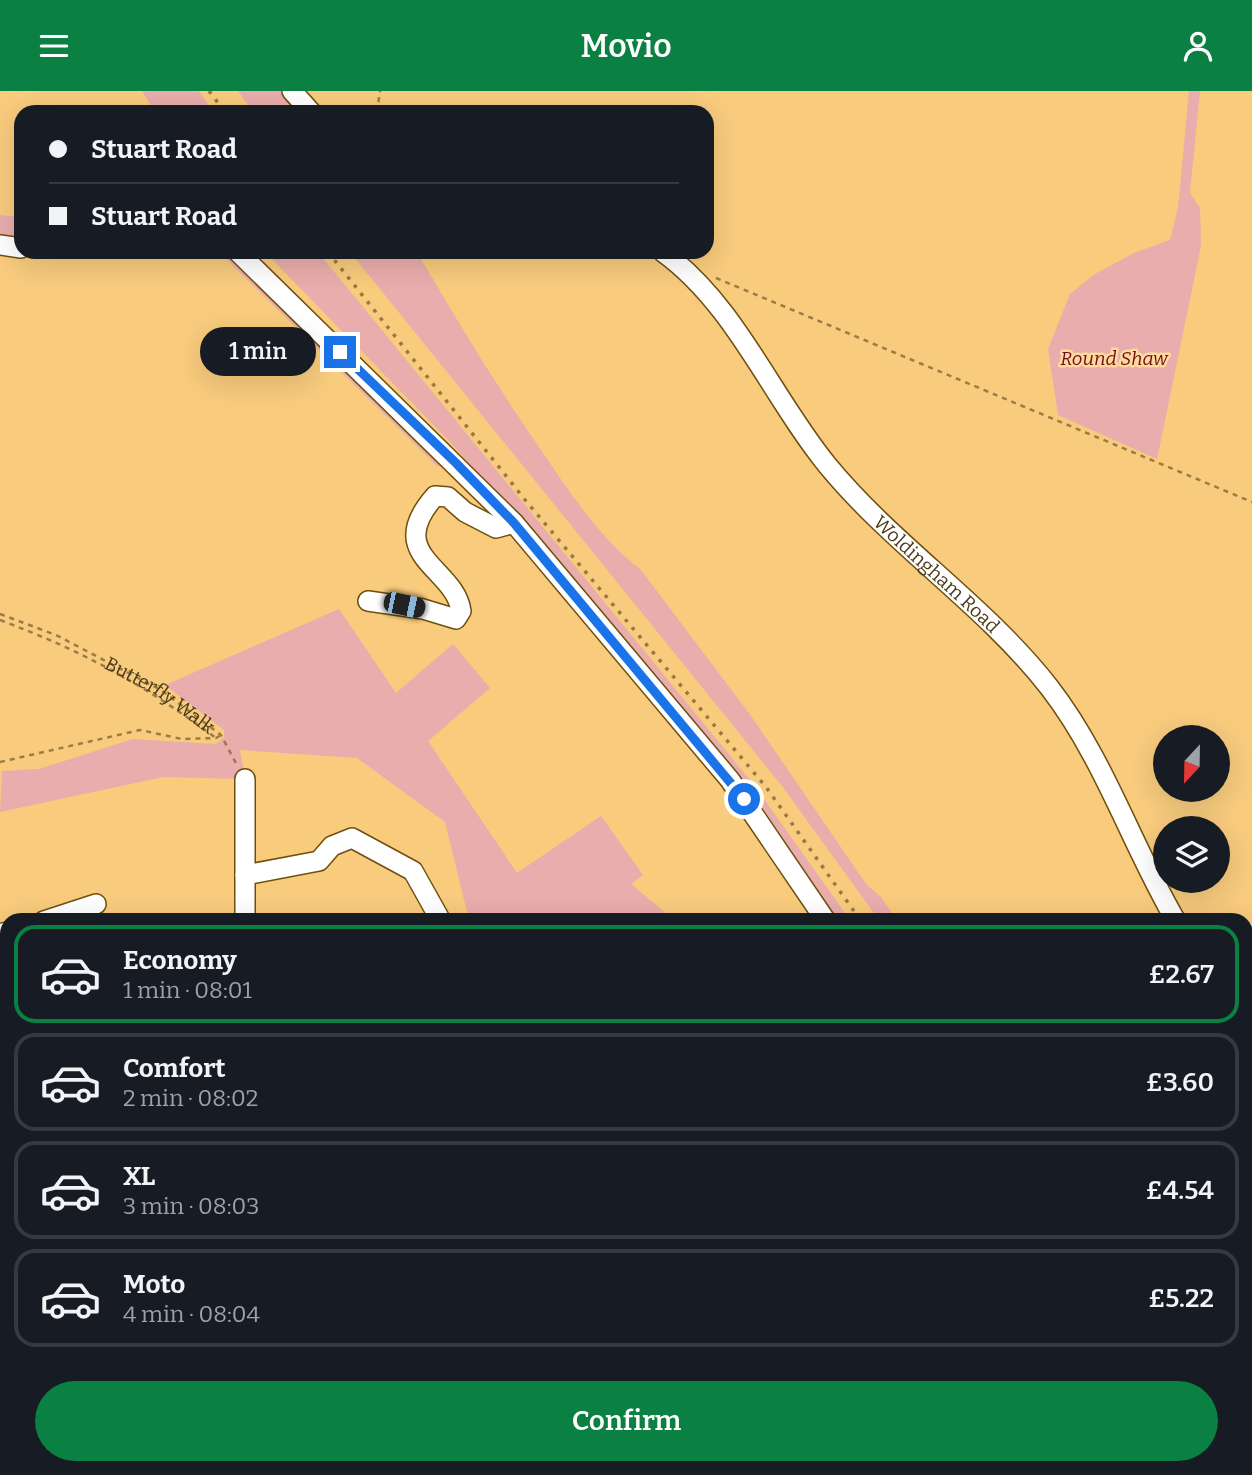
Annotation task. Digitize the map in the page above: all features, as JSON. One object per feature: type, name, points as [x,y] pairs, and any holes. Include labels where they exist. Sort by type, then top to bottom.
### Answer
[{"type":"street","points":[[292,91],[305,105]]},
{"type":"street","points":[[245,259],[456,463],[514,523],[730,780],[821,913]]},
{"type":"street","name":"Woldingham Road","points":[[670,259],[700,287],[722,314],[826,463],[864,509],[1011,643],[1049,687],[1098,765],[1171,913]]},
{"type":"street","points":[[368,601],[423,609],[456,619],[461,611],[460,601],[426,563],[418,543],[420,513],[435,496],[448,496],[465,512],[496,528],[514,523]]},
{"type":"street","points":[[245,779],[245,913]]},
{"type":"street","points":[[245,875],[319,861],[332,846],[352,838],[413,871],[437,913]]},
{"type":"street","points":[[68,913],[96,904]]},
{"type":"path","points":[[713,277],[1252,502]]},
{"type":"path","name":"Butterfly Walk","points":[[0,614],[55,635],[161,690],[221,735],[245,779]]},
{"type":"path","points":[[0,619],[54,640],[118,671],[157,694],[216,738]]},
{"type":"path","points":[[0,762],[140,730],[182,739],[216,738],[221,735]]},
{"type":"green space","points":[[142,91],[199,91],[208,105],[151,105]]},
{"type":"green space","points":[[238,91],[286,91],[297,105],[248,105]]},
{"type":"green space","name":"Round Shaw","points":[[1189,91],[1200,91],[1190,193],[1200,208],[1201,246],[1157,459],[1058,415],[1048,349],[1070,294],[1095,274],[1134,253],[1170,240],[1178,208]]},
{"type":"green space","points":[[0,215],[14,216],[14,237],[0,234]]},
{"type":"green space","points":[[226,259],[256,259],[445,457],[438,467]]},
{"type":"green space","points":[[272,259],[324,259],[754,785],[845,913],[831,913],[792,852],[687,718],[550,555],[450,442]]},
{"type":"green space","points":[[356,259],[421,259],[495,381],[566,487],[601,532],[641,570],[751,716],[866,884],[881,897],[892,913],[874,913],[782,786]]},
{"type":"green space","points":[[339,609],[396,693],[453,644],[490,688],[428,741],[517,873],[601,816],[643,875],[631,884],[666,913],[467,913],[445,822],[357,758],[240,750],[245,779],[163,777],[0,812],[2,771],[39,769],[133,739],[216,744],[224,737],[224,730],[165,685]]},
{"type":"railway","points":[[209,91],[220,105]]},
{"type":"railway","points":[[334,259],[526,501],[766,787],[855,913]]},
{"type":"route","points":[[340,352],[456,463],[514,523],[744,799]]}]
